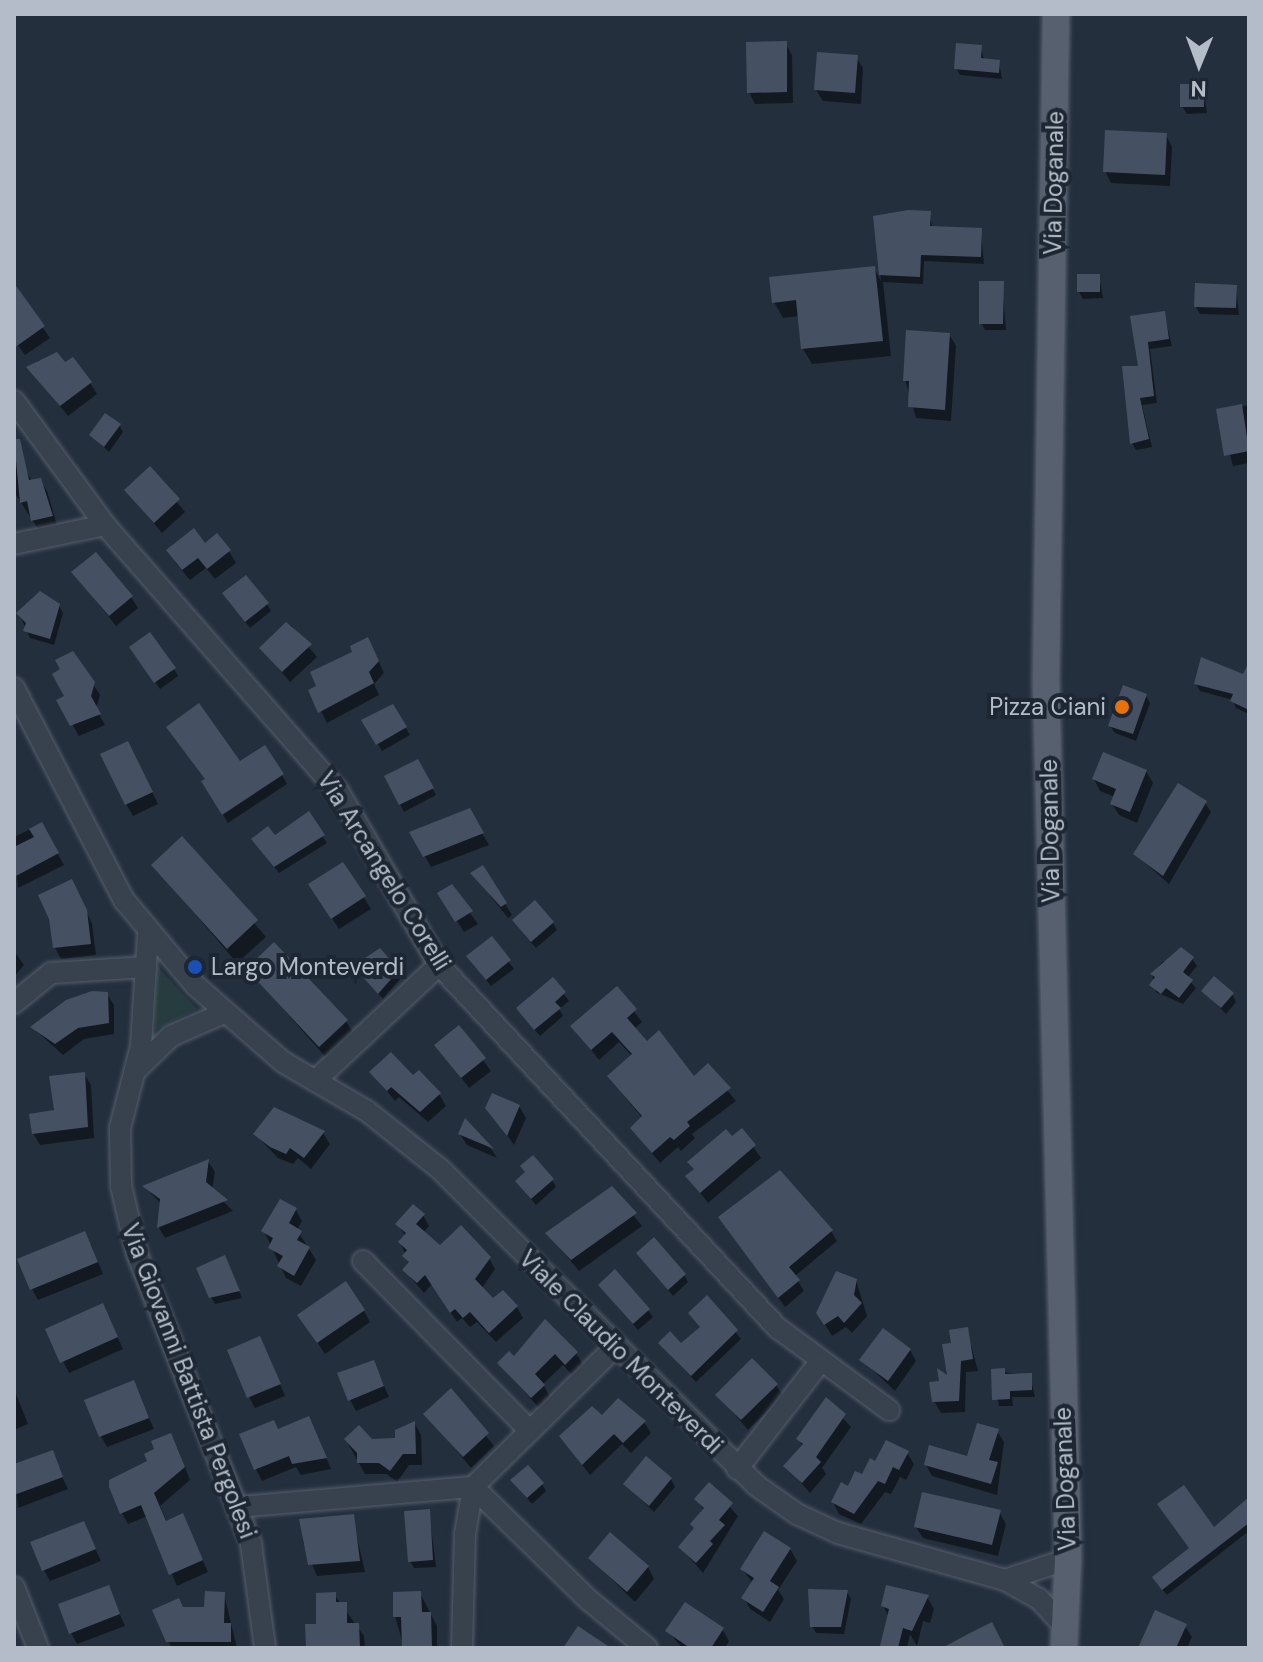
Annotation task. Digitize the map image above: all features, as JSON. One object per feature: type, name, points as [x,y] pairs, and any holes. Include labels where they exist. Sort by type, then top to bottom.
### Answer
[{"type":"main road","name":"Via Doganale","points":[[1056,14],[1046,681],[1068,1559],[1065,1626]]},
{"type":"street","name":"Via Arcangelo Corelli","points":[[14,401],[105,525],[338,791],[439,965],[767,1316],[820,1362],[889,1410]]},
{"type":"street","points":[[14,544],[105,525]]},
{"type":"street","name":"Viale Claudio Monteverdi","points":[[14,688],[117,890],[148,934],[224,1013],[315,1081],[367,1111],[430,1159],[737,1469],[780,1503],[824,1527],[1005,1580],[1039,1599],[1065,1626]]},
{"type":"street","name":"Via Giovanni Battista Pergolesi","points":[[148,934],[137,1069],[119,1140],[129,1225],[238,1507],[257,1568],[265,1648]]},
{"type":"street","points":[[315,1081],[439,965]]},
{"type":"street","points":[[14,1003],[51,973],[146,967]]},
{"type":"street","points":[[137,1069],[171,1036],[224,1013]]},
{"type":"street","points":[[363,1261],[530,1431]]},
{"type":"street","points":[[462,1648],[465,1534],[473,1487],[615,1347]]},
{"type":"street","points":[[737,1469],[820,1362]]},
{"type":"street","points":[[238,1507],[473,1487],[590,1601],[647,1648]]},
{"type":"street","points":[[1005,1580],[1068,1559]]},
{"type":"street","points":[[14,1587],[38,1648]]},
{"type":"green space","points":[[157,966],[197,1009],[155,1030]]},
{"type":"building","points":[[787,41],[787,92],[747,93],[746,42]]},
{"type":"building","points":[[956,43],[982,45],[981,58],[1000,60],[999,73],[954,69]]},
{"type":"building","points":[[817,52],[858,55],[855,93],[814,90]]},
{"type":"building","points":[[1180,84],[1204,84],[1204,107],[1180,107]]},
{"type":"building","points":[[1105,130],[1167,133],[1165,175],[1103,172]]},
{"type":"building","points":[[908,210],[931,211],[930,226],[982,228],[981,257],[921,255],[920,277],[879,275],[873,216]]},
{"type":"building","points":[[875,266],[883,341],[801,349],[796,300],[772,303],[769,277]]},
{"type":"building","points":[[1077,274],[1100,274],[1100,292],[1077,292]]},
{"type":"building","points":[[979,281],[1004,281],[1003,324],[979,324]]},
{"type":"building","points":[[14,283],[45,326],[14,348]]},
{"type":"building","points":[[1195,283],[1237,285],[1236,308],[1194,307]]},
{"type":"building","points":[[1165,311],[1169,339],[1148,342],[1154,396],[1140,398],[1149,439],[1130,444],[1122,366],[1138,366],[1130,316]]},
{"type":"building","points":[[906,330],[950,333],[945,410],[908,407],[909,381],[903,381]]},
{"type":"building","points":[[57,352],[65,362],[73,357],[92,382],[60,406],[26,367]]},
{"type":"building","points":[[1242,404],[1249,451],[1224,456],[1216,409]]},
{"type":"building","points":[[105,413],[121,424],[104,447],[89,435]]},
{"type":"building","points":[[14,439],[20,439],[29,480],[41,478],[53,516],[31,521],[27,501],[20,503]]},
{"type":"building","points":[[150,466],[180,499],[154,523],[124,490]]},
{"type":"building","points":[[194,528],[205,543],[217,533],[231,550],[207,569],[198,558],[182,570],[166,550]]},
{"type":"building","points":[[96,552],[133,596],[109,616],[71,572]]},
{"type":"building","points":[[246,575],[269,603],[245,622],[222,593]]},
{"type":"building","points":[[40,591],[60,604],[50,639],[23,631],[26,623],[16,613]]},
{"type":"building","points":[[286,622],[312,644],[282,672],[259,648]]},
{"type":"building","points":[[150,632],[176,668],[154,683],[129,647]]},
{"type":"building","points":[[368,637],[379,661],[369,672],[374,683],[318,713],[308,690],[316,686],[310,672],[352,652],[350,646]]},
{"type":"building","points":[[73,651],[95,682],[91,696],[101,714],[70,726],[56,700],[64,696],[52,674],[60,669],[55,660]]},
{"type":"building","points":[[1201,657],[1243,674],[1249,662],[1249,710],[1230,701],[1233,694],[1194,684]]},
{"type":"building","points":[[1123,685],[1147,694],[1133,734],[1108,726]]},
{"type":"building","points":[[199,703],[240,761],[265,745],[284,774],[222,815],[201,781],[205,779],[166,727]]},
{"type":"building","points":[[393,704],[407,727],[376,745],[361,720]]},
{"type":"building","points":[[128,741],[153,792],[125,805],[100,754]]},
{"type":"building","points":[[1103,752],[1147,770],[1130,812],[1110,804],[1116,789],[1092,779]]},
{"type":"building","points":[[418,759],[434,788],[399,805],[384,776]]},
{"type":"building","points":[[1178,783],[1207,801],[1163,876],[1133,854]]},
{"type":"building","points":[[470,808],[484,833],[423,857],[409,832]]},
{"type":"building","points":[[309,811],[325,835],[274,867],[251,839],[268,826],[275,835]]},
{"type":"building","points":[[42,822],[59,853],[14,877],[14,847],[34,837],[29,829]]},
{"type":"building","points":[[182,836],[258,920],[227,949],[151,865]]},
{"type":"building","points":[[343,862],[366,896],[331,919],[308,884]]},
{"type":"building","points":[[483,865],[507,903],[501,907],[470,873]]},
{"type":"building","points":[[72,879],[87,910],[91,944],[53,948],[49,919],[38,895]]},
{"type":"building","points":[[452,884],[473,911],[455,922],[437,893]]},
{"type":"building","points":[[535,900],[554,922],[531,942],[512,920]]},
{"type":"building","points":[[492,936],[511,960],[486,980],[466,956]]},
{"type":"building","points":[[274,942],[348,1020],[319,1047],[246,969]]},
{"type":"building","points":[[1181,947],[1194,957],[1183,972],[1193,980],[1179,998],[1166,988],[1161,994],[1149,985],[1155,977],[1150,974]]},
{"type":"building","points":[[380,948],[399,970],[378,994],[353,966]]},
{"type":"building","points":[[1214,976],[1234,993],[1221,1008],[1201,991]]},
{"type":"building","points":[[553,977],[566,992],[555,1002],[561,1008],[534,1030],[516,1008]]},
{"type":"building","points":[[617,986],[637,1009],[627,1018],[647,1041],[659,1030],[694,1076],[708,1063],[731,1088],[687,1122],[690,1126],[674,1140],[670,1137],[652,1153],[630,1128],[642,1116],[607,1076],[632,1054],[612,1032],[591,1050],[570,1026]]},
{"type":"building","points":[[92,991],[108,992],[109,1023],[78,1028],[55,1044],[30,1027],[66,1000]]},
{"type":"building","points":[[459,1025],[486,1058],[461,1078],[434,1045]]},
{"type":"building","points":[[391,1052],[413,1075],[419,1070],[441,1093],[420,1112],[391,1087],[387,1091],[369,1072]]},
{"type":"building","points":[[85,1072],[88,1127],[32,1134],[29,1114],[54,1110],[49,1076]]},
{"type":"building","points":[[492,1093],[520,1105],[507,1136],[485,1108]]},
{"type":"building","points":[[274,1107],[325,1131],[304,1158],[290,1148],[286,1154],[270,1147],[253,1134]]},
{"type":"building","points":[[465,1118],[494,1149],[458,1134]]},
{"type":"building","points":[[742,1128],[756,1145],[700,1193],[685,1176],[694,1169],[687,1162],[726,1129],[732,1136]]},
{"type":"building","points":[[533,1155],[554,1179],[531,1199],[515,1181],[525,1172],[520,1166]]},
{"type":"building","points":[[209,1159],[206,1182],[228,1200],[157,1228],[160,1199],[142,1186]]},
{"type":"building","points":[[780,1170],[833,1230],[789,1267],[800,1280],[778,1298],[718,1217]]},
{"type":"building","points":[[612,1186],[637,1213],[571,1260],[545,1233]]},
{"type":"building","points":[[280,1199],[297,1208],[289,1223],[302,1231],[297,1240],[310,1247],[294,1276],[277,1266],[283,1256],[268,1248],[273,1238],[261,1231]]},
{"type":"building","points":[[413,1204],[425,1214],[416,1224],[440,1245],[461,1225],[491,1257],[475,1279],[493,1298],[503,1290],[518,1306],[489,1333],[470,1312],[463,1318],[455,1309],[450,1313],[425,1275],[417,1283],[402,1270],[409,1262],[402,1256],[407,1250],[398,1242],[406,1233],[395,1224]]},
{"type":"building","points":[[85,1231],[98,1262],[30,1290],[17,1259]]},
{"type":"building","points":[[654,1237],[686,1274],[668,1290],[636,1253]]},
{"type":"building","points":[[225,1255],[240,1291],[209,1298],[196,1268]]},
{"type":"building","points":[[615,1269],[650,1309],[633,1324],[598,1285]]},
{"type":"building","points":[[836,1271],[857,1279],[854,1295],[862,1303],[844,1323],[838,1316],[824,1325],[816,1313]]},
{"type":"building","points":[[346,1281],[365,1310],[317,1343],[297,1315]]},
{"type":"building","points":[[707,1295],[738,1330],[691,1376],[658,1343],[670,1331],[681,1343],[700,1327],[688,1313]]},
{"type":"building","points":[[103,1303],[118,1337],[60,1363],[45,1329]]},
{"type":"building","points":[[545,1319],[578,1352],[565,1365],[555,1354],[535,1374],[545,1385],[531,1398],[497,1363],[509,1351],[514,1356]]},
{"type":"building","points":[[968,1327],[973,1359],[961,1361],[959,1401],[932,1402],[929,1382],[939,1381],[937,1368],[947,1375],[942,1344],[951,1343],[949,1330]]},
{"type":"building","points":[[883,1328],[911,1349],[888,1381],[859,1360]]},
{"type":"building","points":[[260,1336],[281,1384],[247,1398],[227,1350]]},
{"type":"building","points":[[752,1358],[778,1384],[741,1420],[715,1395]]},
{"type":"building","points":[[374,1360],[384,1386],[348,1401],[337,1373]]},
{"type":"building","points":[[1005,1368],[1005,1374],[1032,1373],[1032,1390],[1010,1391],[1010,1399],[992,1400],[991,1369]]},
{"type":"building","points":[[134,1380],[149,1418],[99,1437],[84,1400]]},
{"type":"building","points":[[451,1388],[489,1433],[463,1457],[423,1414]]},
{"type":"building","points":[[826,1397],[846,1414],[816,1457],[821,1462],[802,1483],[783,1466],[803,1444],[796,1439]]},
{"type":"building","points":[[618,1398],[646,1421],[623,1443],[614,1434],[582,1465],[559,1436],[592,1406],[602,1415]]},
{"type":"building","points":[[309,1416],[327,1458],[292,1464],[289,1456],[254,1470],[239,1434],[274,1420],[278,1429]]},
{"type":"building","points":[[415,1421],[416,1454],[403,1454],[390,1471],[379,1463],[357,1463],[357,1453],[344,1439],[359,1425],[372,1439],[395,1438],[395,1430]]},
{"type":"building","points":[[977,1423],[999,1429],[989,1460],[998,1462],[991,1484],[924,1465],[929,1445],[967,1456]]},
{"type":"building","points":[[171,1433],[185,1467],[154,1493],[166,1521],[183,1513],[203,1560],[169,1575],[141,1505],[120,1514],[109,1480],[147,1461],[144,1454],[154,1449],[151,1441]]},
{"type":"building","points":[[886,1440],[909,1451],[899,1470],[893,1467],[885,1484],[878,1481],[854,1514],[831,1502],[841,1482],[848,1486],[855,1471],[862,1474],[870,1458],[875,1461]]},
{"type":"building","points":[[53,1450],[63,1477],[14,1495],[14,1464]]},
{"type":"building","points":[[646,1456],[672,1478],[649,1506],[623,1484]]},
{"type":"building","points":[[528,1465],[544,1483],[527,1498],[510,1480]]},
{"type":"building","points":[[709,1482],[733,1503],[719,1520],[725,1525],[696,1563],[678,1547],[694,1528],[690,1524],[704,1508],[694,1499]]},
{"type":"building","points":[[1184,1485],[1214,1527],[1249,1497],[1249,1523],[1162,1590],[1152,1577],[1189,1548],[1157,1504]]},
{"type":"building","points":[[922,1492],[1001,1510],[992,1545],[914,1527]]},
{"type":"building","points":[[430,1509],[433,1560],[408,1562],[404,1511]]},
{"type":"building","points":[[354,1514],[360,1561],[308,1565],[299,1519]]},
{"type":"building","points":[[84,1521],[96,1549],[42,1571],[30,1542]]},
{"type":"building","points":[[764,1531],[791,1548],[770,1581],[779,1587],[763,1612],[741,1598],[754,1578],[740,1569]]},
{"type":"building","points":[[610,1532],[649,1566],[627,1592],[588,1558]]},
{"type":"building","points":[[109,1585],[120,1614],[69,1634],[58,1604]]},
{"type":"building","points":[[886,1585],[929,1595],[912,1631],[903,1628],[898,1648],[880,1646],[889,1609],[881,1606]]},
{"type":"building","points":[[808,1589],[848,1590],[841,1627],[810,1627]]},
{"type":"building","points":[[205,1591],[225,1592],[224,1623],[231,1623],[231,1642],[166,1642],[152,1610],[179,1598],[183,1607],[204,1607]]},
{"type":"building","points":[[421,1591],[422,1612],[431,1612],[432,1648],[402,1648],[401,1617],[393,1617],[393,1592]]},
{"type":"building","points":[[336,1592],[336,1602],[347,1602],[347,1623],[359,1623],[360,1648],[306,1648],[305,1624],[316,1624],[316,1593]]},
{"type":"building","points":[[685,1602],[724,1628],[711,1648],[690,1648],[665,1631]]},
{"type":"building","points":[[1155,1610],[1187,1624],[1176,1648],[1138,1648]]},
{"type":"building","points":[[992,1622],[1005,1648],[942,1648],[968,1634]]},
{"type":"building","points":[[578,1626],[611,1648],[563,1648]]},
{"type":"place","name":"Pizza Ciani","points":[[1122,707]]},
{"type":"place","name":"Largo Monteverdi","points":[[195,967]]}]
